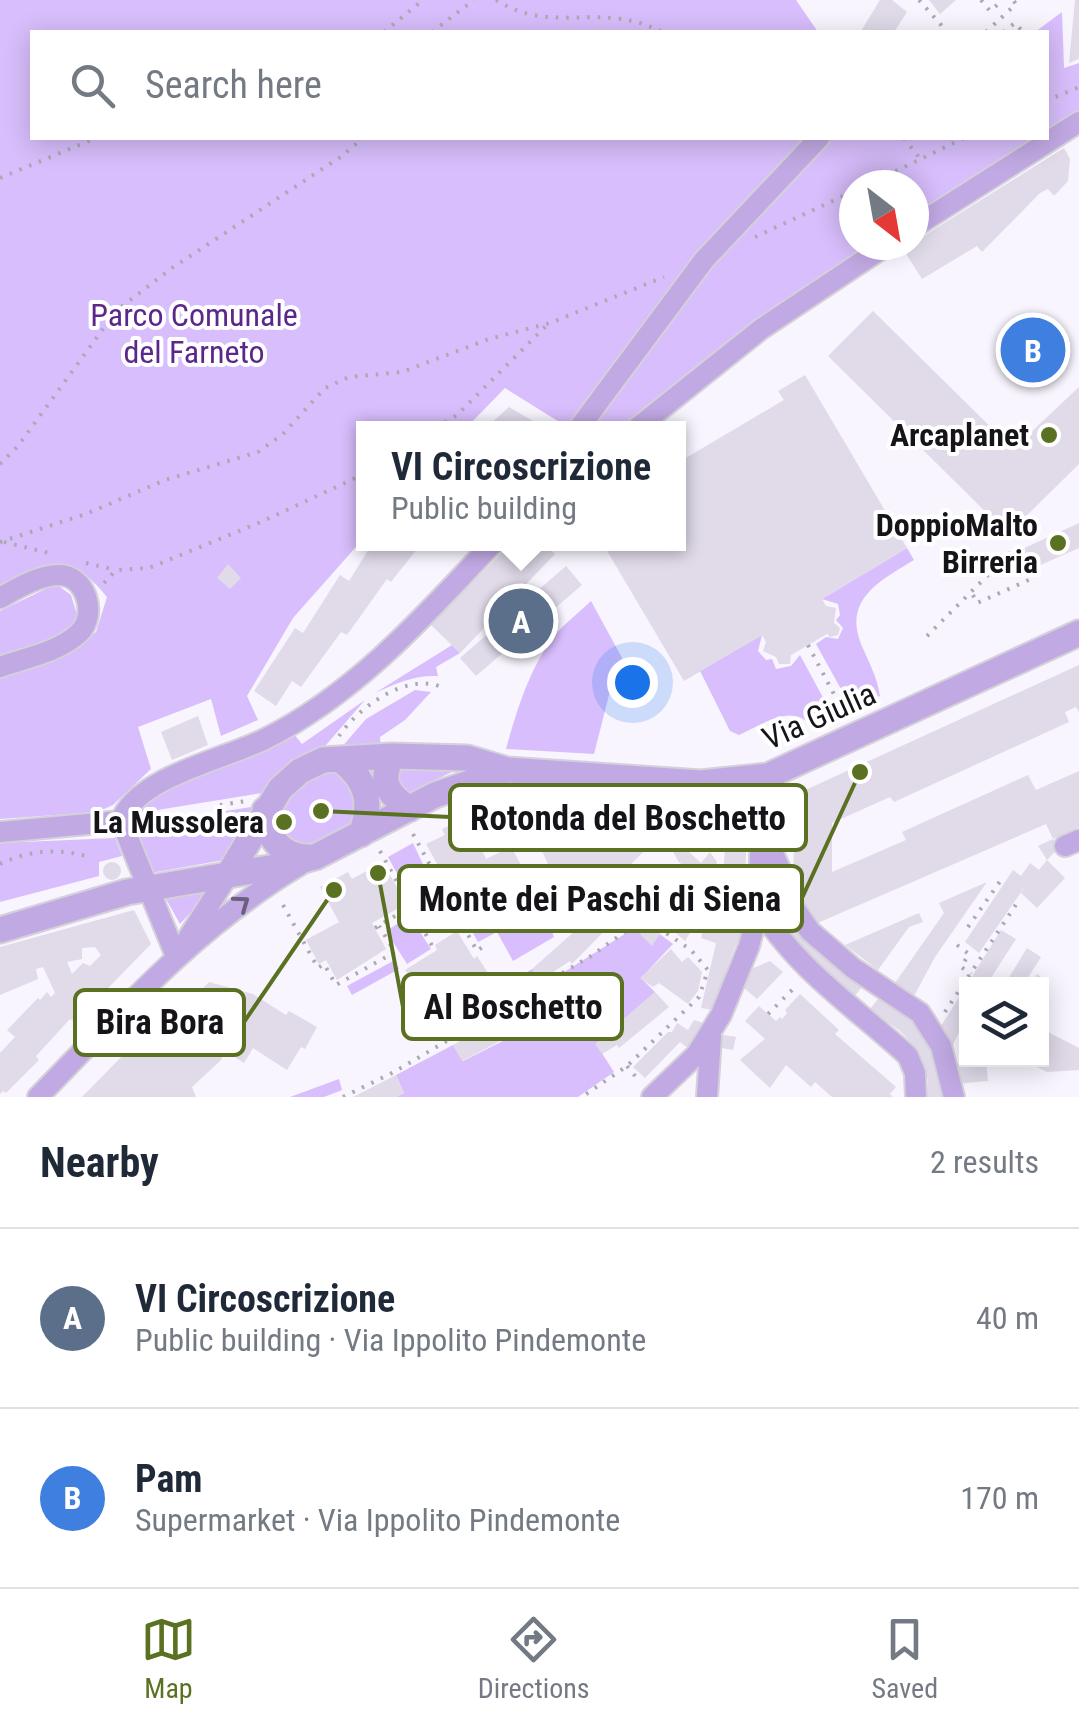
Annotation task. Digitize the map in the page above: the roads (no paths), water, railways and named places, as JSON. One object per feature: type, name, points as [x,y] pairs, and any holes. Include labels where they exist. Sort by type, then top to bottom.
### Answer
[{"type":"street","points":[[929,217],[1079,122]]},
{"type":"street","points":[[584,421],[704,260],[817,140]]},
{"type":"street","points":[[646,421],[761,329],[864,260]]},
{"type":"street","points":[[176,956],[121,822],[125,810],[139,796],[197,766],[264,740],[357,678],[408,632],[485,551]]},
{"type":"street","points":[[0,598],[35,580],[62,574],[78,582],[88,600],[90,614],[82,630],[67,642],[0,667]]},
{"type":"street","name":"Via Giulia","points":[[508,770],[712,783],[768,776],[1079,632]]},
{"type":"street","points":[[337,754],[354,769],[366,789],[368,806],[360,834]]},
{"type":"street","points":[[176,956],[265,810],[300,771],[337,754],[467,758],[508,770]]},
{"type":"street","points":[[392,756],[384,779],[386,790],[411,821]]},
{"type":"street","points":[[38,1097],[176,956],[253,894],[360,834],[411,821],[472,781],[508,770]]},
{"type":"street","points":[[768,776],[767,840],[796,915],[842,959],[920,1013],[941,1046],[954,1097]]},
{"type":"street","points":[[265,810],[266,826],[286,853],[314,857]]},
{"type":"street","points":[[0,832],[121,822]]},
{"type":"street","points":[[652,1097],[696,1056],[712,1030],[749,946],[759,907],[760,855],[767,840]]},
{"type":"street","points":[[0,930],[148,888],[314,857]]},
{"type":"street","points":[[759,907],[798,960],[908,1056],[915,1072],[916,1097]]},
{"type":"street","points":[[706,1097],[712,1030]]},
{"type":"place","name":"Pam","points":[[1033,350]]},
{"type":"place","name":"Arcaplanet","points":[[1049,435]]},
{"type":"place","name":"DoppioMalto Birreria","points":[[1058,543]]},
{"type":"place","name":"VI Circoscrizione","points":[[521,621]]},
{"type":"place","name":"Monte dei Paschi di Siena","points":[[860,772]]},
{"type":"place","name":"Rotonda del Boschetto","points":[[321,811]]},
{"type":"place","name":"La Mussolera","points":[[284,822]]},
{"type":"place","name":"Al Boschetto","points":[[378,873]]},
{"type":"place","name":"Bira Bora","points":[[334,890]]},
{"type":"park label","name":"Parco Comunale del Farneto","points":[[194,334]]}]
